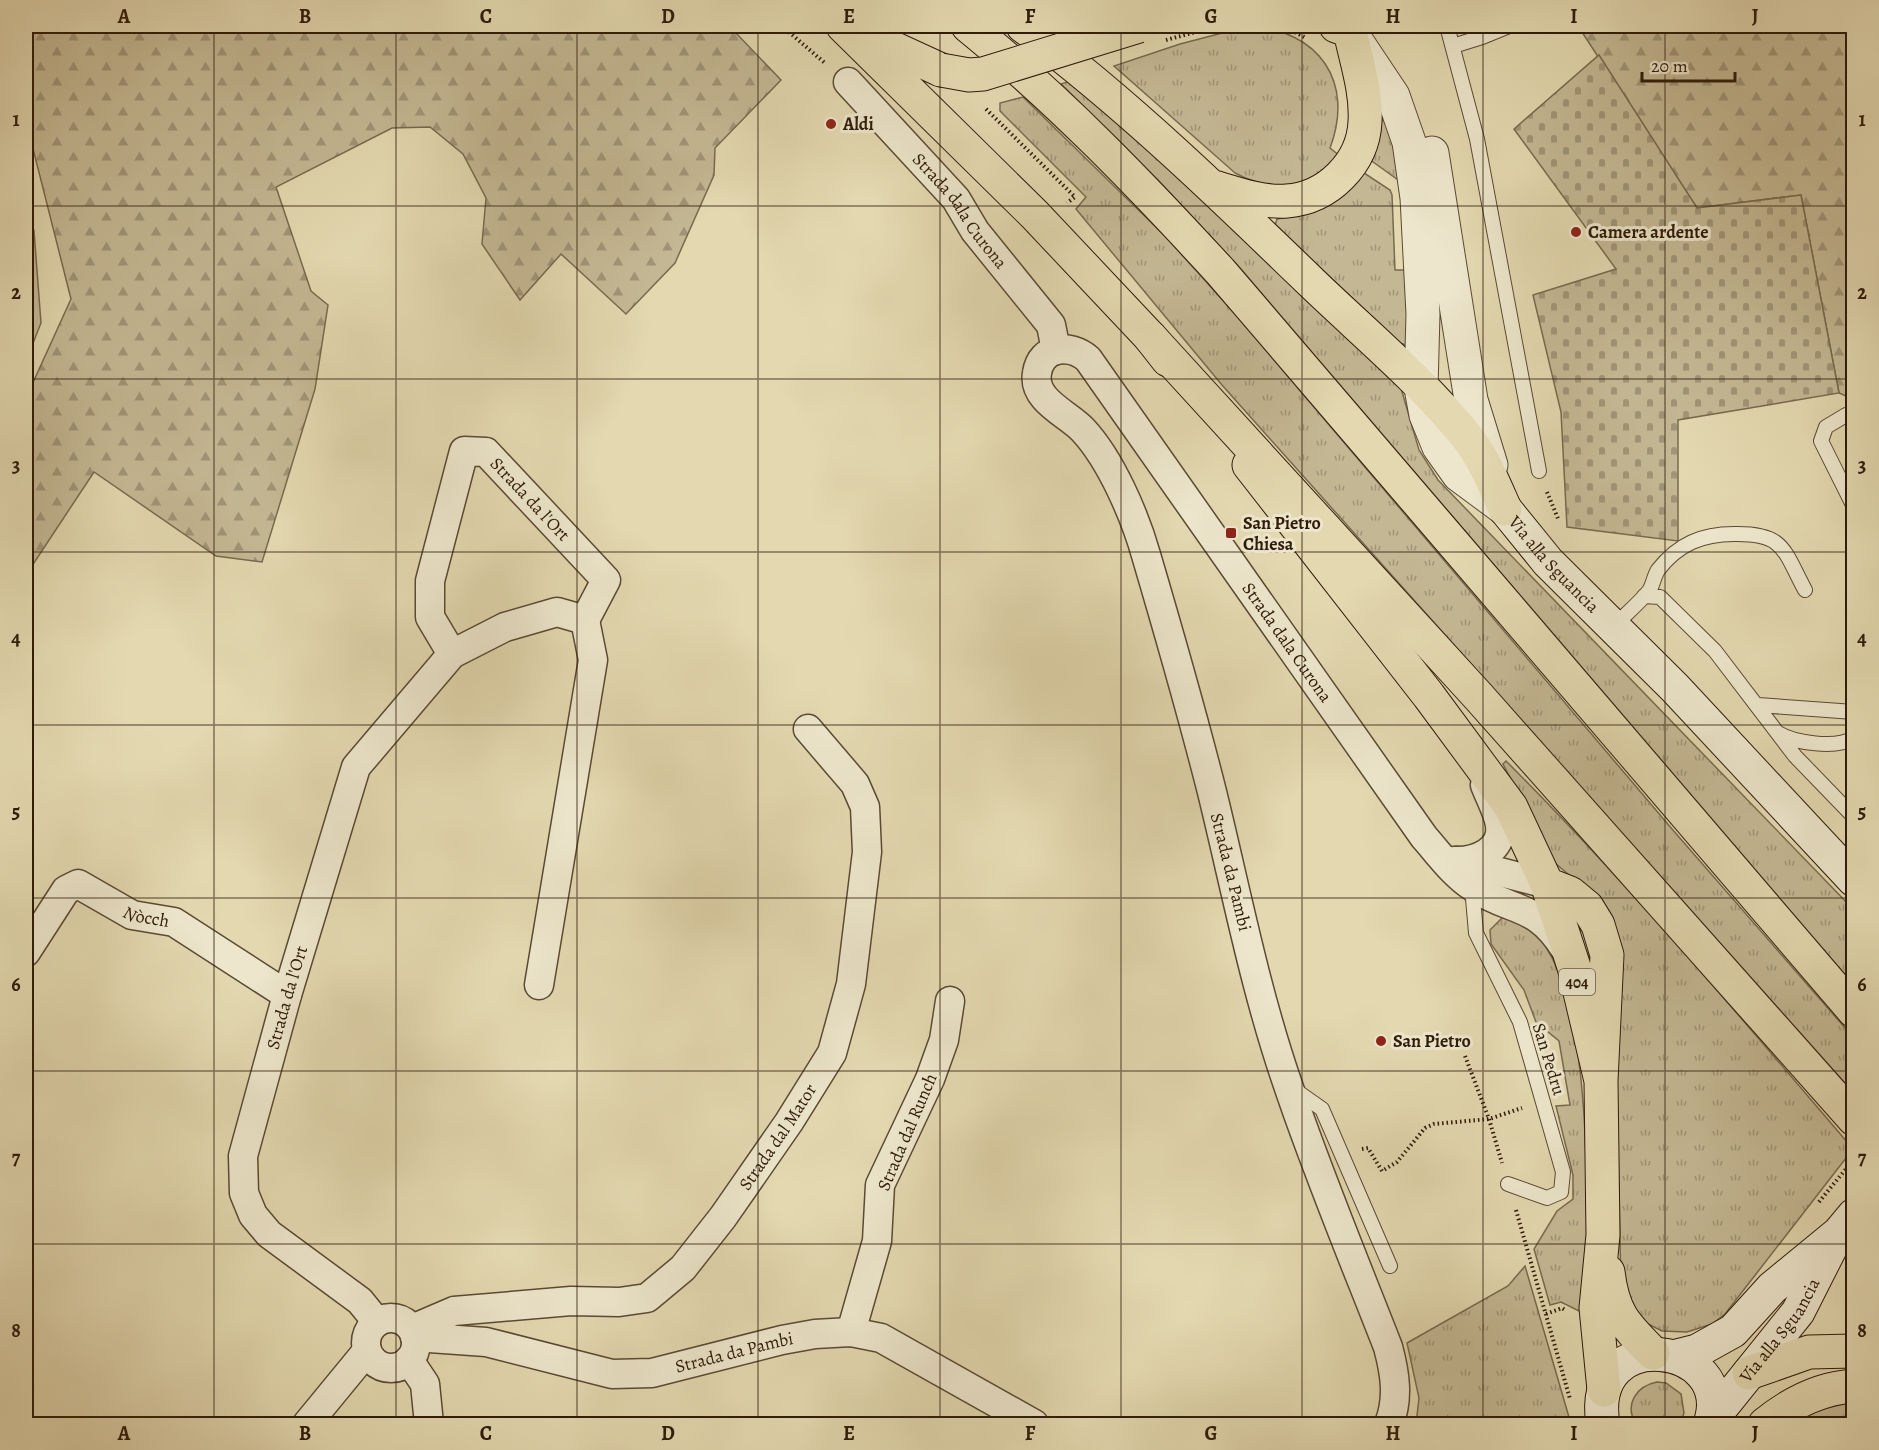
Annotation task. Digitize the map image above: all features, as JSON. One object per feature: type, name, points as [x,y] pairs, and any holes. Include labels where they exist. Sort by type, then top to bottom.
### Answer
[{"type":"main road","points":[[845,26],[941,70],[984,74],[1152,33]]},
{"type":"main road","points":[[845,26],[1027,206],[1150,337],[1478,696],[1854,1119]]},
{"type":"main road","points":[[968,26],[1046,92],[1109,153],[1220,271],[1854,1011]]},
{"type":"main road","points":[[1023,26],[1112,98],[1213,187],[1421,388],[1467,437],[1484,463],[1505,509]]},
{"type":"main road","points":[[1213,187],[1243,196],[1285,201],[1316,194],[1343,174],[1361,142],[1365,125],[1365,107],[1350,27]]},
{"type":"main road","points":[[1350,27],[1393,96],[1409,142],[1415,170],[1423,314],[1421,388]]},
{"type":"main road","name":"Via alla Sguancia","points":[[1350,27],[1398,69],[1430,148],[1471,400],[1505,509],[1548,562],[1675,688],[1854,880]]},
{"type":"main road","points":[[1150,337],[1475,758]]},
{"type":"main road","name":"404","points":[[1475,758],[1511,807],[1547,884],[1574,967],[1601,1081],[1603,1235],[1596,1308],[1604,1390]]},
{"type":"main road","points":[[1547,884],[1580,899],[1593,915],[1604,938],[1608,978],[1601,1081]]},
{"type":"main road","name":"Via alla Sguancia","points":[[1604,1390],[1618,1368],[1641,1355],[1697,1351],[1733,1331],[1772,1288],[1848,1222]]},
{"type":"main road","name":"Via alla Sguancia","points":[[1711,1422],[1798,1312],[1848,1222]]},
{"type":"main road","name":"404","points":[[1603,1235],[1615,1307],[1631,1332],[1665,1355]]},
{"type":"main road","points":[[1749,1373],[1809,1352],[1854,1351]]},
{"type":"main road","points":[[1665,1355],[1690,1364],[1705,1381],[1713,1404],[1711,1422]]},
{"type":"main road","points":[[1765,1425],[1811,1395],[1832,1388],[1854,1386]]},
{"type":"main road","points":[[1603,1425],[1600,1408],[1604,1390]]},
{"type":"street","name":"Strada dala Curona","points":[[848,82],[956,199],[975,231],[1051,325],[1056,350],[1071,349],[1088,359],[1414,824],[1472,886],[1539,917],[1558,937],[1574,967]]},
{"type":"street","name":"Strada da Pambi","points":[[1056,350],[1039,363],[1036,378],[1038,388],[1046,399],[1085,432],[1102,455],[1145,550],[1211,790],[1259,989],[1288,1085],[1388,1347],[1395,1373],[1395,1396],[1389,1425]]},
{"type":"street","name":"Strada da l'Ort","points":[[376,1322],[360,1301],[269,1234],[253,1215],[244,1192],[243,1156],[287,995],[356,767],[452,654],[505,627],[557,612],[585,620],[606,580],[486,452],[464,451],[429,581],[430,617],[452,654]]},
{"type":"street","points":[[539,985],[593,660],[585,620]]},
{"type":"street","name":"Strada dal Mator","points":[[412,1342],[454,1311],[571,1301],[619,1302],[647,1298],[682,1268],[723,1217],[789,1122],[832,1053],[851,984],[867,852],[865,807],[855,784],[808,729]]},
{"type":"street","points":[[1445,856],[1468,860],[1487,853],[1498,841],[1501,832],[1497,815],[1475,758]]},
{"type":"street","points":[[1445,856],[1547,884]]},
{"type":"street","name":"Nòcch","points":[[26,952],[66,890],[78,884],[132,915],[174,922],[287,995]]},
{"type":"street","name":"Strada dal Runch","points":[[851,1332],[877,1241],[880,1185],[930,1079],[944,1040],[950,1001]]},
{"type":"street","points":[[412,1342],[402,1365],[386,1367],[378,1364],[367,1351],[367,1335],[376,1322],[392,1317],[400,1319],[412,1342],[425,1384],[429,1425]]},
{"type":"street","name":"Strada da Pambi","points":[[412,1342],[486,1342],[612,1374],[652,1373],[782,1340],[815,1334],[851,1332],[890,1343],[1034,1425]]},
{"type":"street","points":[[307,1425],[353,1365],[367,1351]]},
{"type":"lane","points":[[1447,26],[1476,139],[1539,471]]},
{"type":"lane","points":[[1453,46],[1482,38],[1509,26]]},
{"type":"lane","points":[[1854,416],[1845,416],[1826,427],[1821,441],[1854,507]]},
{"type":"lane","points":[[1612,628],[1650,589],[1657,571],[1695,539],[1710,534],[1759,534],[1770,537],[1787,556],[1805,590]]},
{"type":"lane","points":[[1644,596],[1660,597],[1715,651],[1795,756],[1854,817]]},
{"type":"lane","points":[[1758,705],[1854,712]]},
{"type":"lane","points":[[1778,733],[1791,739],[1837,744],[1854,738]]},
{"type":"lane","name":"San Pedru","points":[[1472,886],[1476,933],[1520,1022],[1563,1172],[1561,1192],[1547,1198],[1508,1184]]},
{"type":"lane","points":[[1288,1085],[1322,1108],[1390,1266]]},
{"type":"path","points":[[782,26],[848,82]]},
{"type":"path","points":[[1152,33],[1218,26]]},
{"type":"path","points":[[986,109],[1075,197],[1066,204]]},
{"type":"path","points":[[1465,1056],[1489,1119],[1570,1401]]},
{"type":"path","points":[[1346,1166],[1362,1149],[1368,1148],[1382,1171],[1397,1162],[1425,1128],[1434,1124],[1489,1119],[1543,1101]]},
{"type":"path","points":[[1827,1192],[1854,1159]]},
{"type":"green space","points":[[26,26],[723,26],[736,33],[781,80],[715,148],[714,175],[675,263],[626,314],[561,254],[520,300],[482,244],[486,198],[463,154],[430,127],[392,128],[276,187],[311,291],[328,305],[315,389],[262,562],[216,556],[94,472],[26,575],[26,398],[71,299],[26,121]]},
{"type":"green space","points":[[1249,26],[1274,30],[1295,37],[1312,49],[1325,64],[1334,81],[1338,102],[1337,124],[1330,148],[1340,156],[1329,167],[1304,181],[1277,185],[1249,179],[1235,173],[1114,66],[1180,44]]},
{"type":"green space","points":[[1578,26],[1853,26],[1853,399],[1839,393],[1801,195],[1697,208]]},
{"type":"green space","points":[[1599,55],[1697,208],[1801,195],[1839,393],[1678,420],[1678,541],[1567,527],[1561,412],[1533,295],[1616,269],[1514,129]]},
{"type":"green space","points":[[1076,79],[1400,385],[1419,450],[1438,480],[1853,909],[1853,984],[1240,268],[1159,181],[1061,84]]},
{"type":"green space","points":[[1023,97],[1165,236],[1235,314],[1672,829],[1853,1037],[1853,1092],[1222,385],[1076,209],[1086,197],[1000,111],[1000,103]]},
{"type":"green space","points":[[1383,117],[1388,121],[1401,182],[1369,159]]},
{"type":"green space","points":[[1361,171],[1390,190],[1392,195],[1395,270],[1405,270],[1410,338],[1406,345],[1400,343],[1275,225],[1277,219],[1288,217]]},
{"type":"green space","points":[[26,206],[34,231],[41,323],[26,361]]},
{"type":"green space","points":[[1506,761],[1640,903],[1853,1149],[1725,1314],[1712,1324],[1687,1332],[1662,1331],[1642,1321],[1621,1291],[1617,1088],[1582,886],[1555,863],[1503,764]]},
{"type":"green space","points":[[1503,917],[1536,934],[1558,972],[1573,1026],[1582,1090],[1586,1156],[1586,1311],[1581,1312],[1561,1302],[1550,1305],[1534,1249],[1557,1211],[1573,1199],[1573,1175],[1556,1106],[1570,1105],[1559,1041],[1536,1022],[1524,990],[1491,944],[1490,930]]},
{"type":"green space","points":[[1525,1266],[1571,1424],[1416,1424],[1419,1398],[1407,1343],[1508,1286]]},
{"type":"green space","points":[[1657,1382],[1666,1383],[1681,1394],[1684,1413],[1680,1424],[1636,1424],[1631,1410],[1634,1397],[1643,1388]]},
{"type":"green space","points":[[1853,1398],[1853,1424],[1785,1424],[1810,1409]]},
{"type":"place","name":"Aldi","points":[[831,124]]},
{"type":"place","name":"Camera ardente","points":[[1576,232]]},
{"type":"place","name":"San Pietro Chiesa","points":[[1231,533]]},
{"type":"place","name":"San Pietro","points":[[1381,1041]]}]
